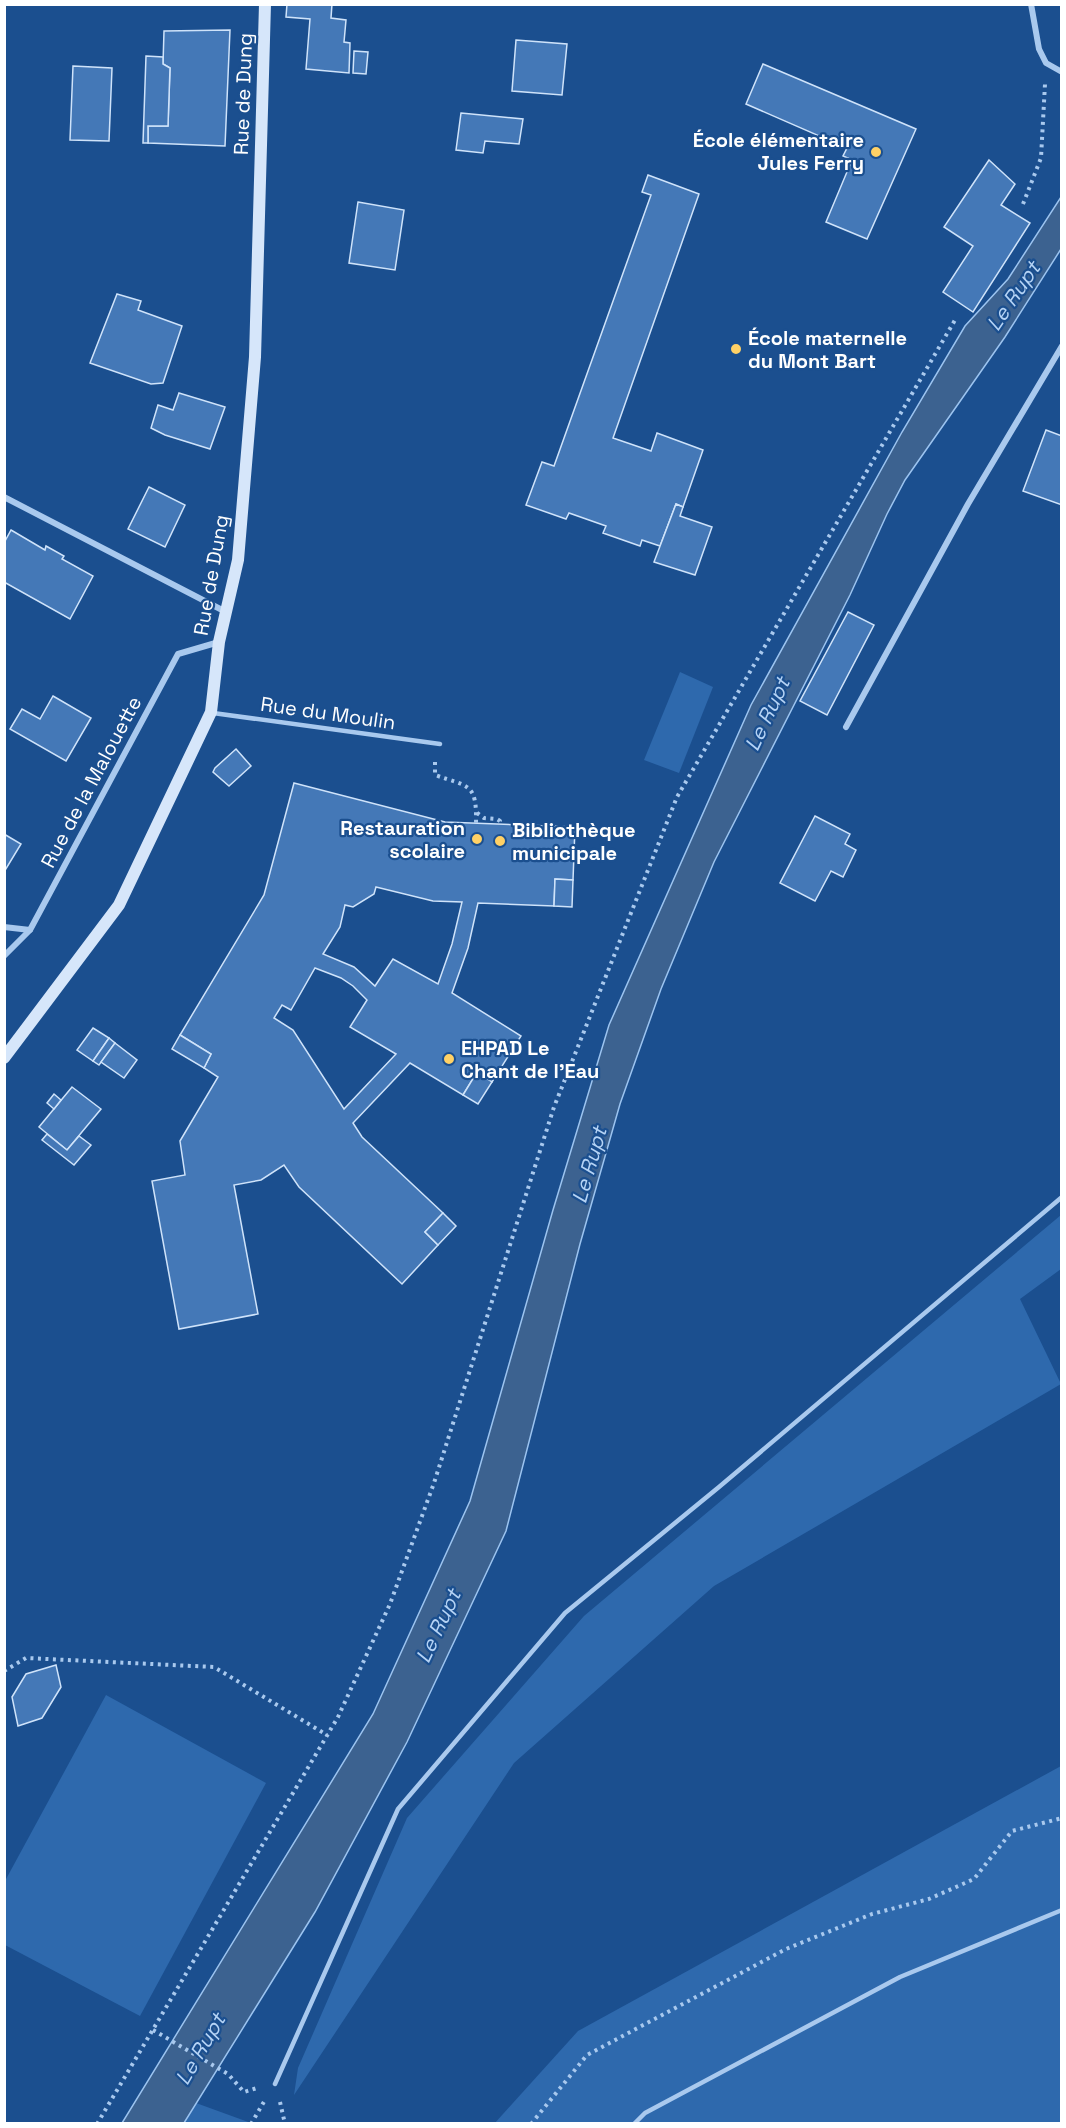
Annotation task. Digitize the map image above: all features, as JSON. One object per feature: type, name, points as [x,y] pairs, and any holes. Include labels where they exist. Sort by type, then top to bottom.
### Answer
[{"type":"main road","name":"Rue de Dung","points":[[4,1058],[119,905],[211,712],[219,642],[238,560],[255,357],[265,4]]},
{"type":"street","points":[[1031,4],[1039,49],[1046,63],[1062,72]]},
{"type":"street","points":[[846,727],[968,504],[1062,346]]},
{"type":"street","points":[[4,497],[226,613]]},
{"type":"street","name":"Rue de la Malouette","points":[[4,956],[30,930],[178,654],[219,642]]},
{"type":"street","points":[[4,927],[30,930]]},
{"type":"lane","name":"Rue du Moulin","points":[[211,712],[441,744]]},
{"type":"lane","points":[[275,2084],[398,1809],[565,1613],[738,1471],[1062,1197]]},
{"type":"lane","points":[[634,2124],[645,2113],[900,1977],[1062,1910]]},
{"type":"path","points":[[1023,204],[1041,158],[1046,63]]},
{"type":"path","points":[[96,2124],[338,1717],[390,1604],[434,1483],[554,1107],[677,797],[955,320]]},
{"type":"path","points":[[435,766],[435,775],[461,782],[471,791],[475,797],[477,823]]},
{"type":"path","points":[[477,813],[484,818],[497,819],[500,821],[499,824]]},
{"type":"path","points":[[4,1671],[26,1658],[214,1667],[327,1735]]},
{"type":"path","points":[[531,2124],[587,2055],[786,1949],[872,1914],[929,1899],[974,1879],[1012,1831],[1062,1818]]},
{"type":"path","points":[[153,2030],[228,2074],[244,2092],[275,2084]]},
{"type":"path","points":[[251,2124],[275,2084]]},
{"type":"shaded area","points":[[680,672],[713,687],[679,773],[644,760]]},
{"type":"shaded area","points":[[1061,1215],[1061,1269],[1020,1299],[1061,1384],[714,1586],[514,1763],[294,2095],[298,2068],[407,1818],[584,1616]]},
{"type":"shaded area","points":[[106,1695],[266,1783],[140,2016],[5,1945],[5,1881]]},
{"type":"shaded area","points":[[1061,1766],[1061,2123],[494,2124],[578,2031]]},
{"type":"shaded area","points":[[196,2103],[251,2123],[184,2124]]},
{"type":"water","name":"Le Rupt","points":[[1061,197],[1061,249],[1005,337],[905,480],[850,595],[714,862],[661,989],[620,1104],[580,1244],[506,1531],[407,1742],[315,1912],[184,2123],[122,2123],[373,1714],[470,1501],[553,1210],[609,1025],[751,705],[902,432],[965,326],[1008,279]]},
{"type":"building","points":[[287,4],[332,4],[331,18],[346,20],[344,42],[350,43],[349,73],[306,69],[310,19],[286,17]]},
{"type":"building","points":[[230,30],[225,146],[148,143],[148,126],[168,126],[170,68],[163,64],[164,31]]},
{"type":"building","points":[[516,40],[567,44],[562,95],[512,91]]},
{"type":"building","points":[[354,51],[368,52],[366,74],[353,73]]},
{"type":"building","points":[[146,56],[163,57],[163,64],[170,68],[168,126],[148,126],[148,143],[143,143]]},
{"type":"building","name":"École élémentaire Jules Ferry","points":[[763,64],[916,129],[867,239],[826,222],[852,160],[843,156],[847,148],[746,104]]},
{"type":"building","points":[[73,66],[112,68],[109,141],[70,140]]},
{"type":"building","points":[[461,113],[523,119],[519,144],[485,141],[483,153],[456,150]]},
{"type":"building","points":[[989,160],[1015,184],[1001,205],[1030,223],[973,312],[943,292],[973,246],[944,227]]},
{"type":"building","points":[[648,175],[699,194],[613,438],[651,451],[657,433],[703,450],[683,507],[676,504],[660,546],[642,540],[640,546],[603,533],[606,526],[569,513],[566,519],[526,505],[542,462],[554,466],[651,195],[642,192]]},
{"type":"building","points":[[358,202],[404,210],[395,270],[349,263]]},
{"type":"building","points":[[117,294],[141,301],[138,310],[182,326],[163,383],[151,384],[90,363]]},
{"type":"building","points":[[179,393],[225,407],[210,449],[165,435],[151,428],[158,405],[173,410]]},
{"type":"building","points":[[1046,430],[1062,436],[1062,505],[1023,491]]},
{"type":"building","points":[[149,487],[185,505],[165,547],[128,529]]},
{"type":"building","points":[[676,504],[683,507],[680,516],[712,527],[695,575],[654,562]]},
{"type":"building","points":[[11,530],[45,550],[46,546],[64,556],[62,559],[93,576],[70,619],[4,582],[4,543]]},
{"type":"building","points":[[848,612],[874,625],[827,715],[800,701]]},
{"type":"building","points":[[53,696],[91,718],[66,761],[10,729],[22,709],[40,719]]},
{"type":"building","points":[[236,749],[251,766],[229,786],[213,772]]},
{"type":"building","name":"EHPAD Le Chant de l'Eau","points":[[294,783],[445,822],[575,827],[573,880],[555,879],[554,906],[478,903],[468,948],[452,993],[521,1036],[492,1082],[477,1072],[463,1095],[410,1063],[353,1123],[362,1137],[443,1213],[425,1232],[438,1245],[402,1284],[299,1187],[284,1165],[261,1180],[234,1185],[258,1314],[179,1329],[152,1181],[185,1175],[180,1141],[218,1077],[204,1068],[211,1054],[180,1035],[264,895]],"holes":[[[376,887],[433,901],[462,902],[452,944],[438,984],[393,959],[375,986],[354,967],[323,954],[340,927],[345,905],[353,907],[374,894]],[[315,968],[341,978],[367,1000],[350,1027],[396,1054],[344,1109],[293,1030],[274,1018],[282,1005],[291,1010]]]},
{"type":"building","points":[[815,816],[850,834],[845,844],[856,850],[843,877],[831,871],[815,901],[780,883]]},
{"type":"building","points":[[4,834],[21,844],[4,872]]},
{"type":"building","points":[[555,879],[573,880],[572,907],[554,906]]},
{"type":"building","points":[[93,1028],[109,1038],[93,1061],[77,1050]]},
{"type":"building","points":[[180,1035],[211,1054],[204,1068],[172,1049]]},
{"type":"building","points":[[109,1038],[115,1043],[99,1065],[93,1061]]},
{"type":"building","points":[[115,1043],[137,1060],[124,1078],[101,1062]]},
{"type":"building","points":[[477,1072],[492,1082],[478,1104],[463,1095]]},
{"type":"building","points":[[72,1087],[101,1109],[67,1150],[39,1127]]},
{"type":"building","points":[[54,1094],[61,1100],[54,1109],[47,1103]]},
{"type":"building","points":[[47,1134],[67,1150],[79,1136],[91,1145],[74,1165],[42,1140]]},
{"type":"building","points":[[443,1213],[456,1226],[438,1245],[425,1232]]},
{"type":"building","points":[[56,1665],[61,1687],[42,1718],[18,1726],[12,1697],[26,1674]]},
{"type":"place","name":"École élémentaire Jules Ferry","points":[[876,152]]},
{"type":"place","name":"École maternelle du Mont Bart","points":[[736,349]]},
{"type":"place","name":"Restauration scolaire","points":[[477,839]]},
{"type":"place","name":"Bibliothèque municipale","points":[[500,841]]},
{"type":"place","name":"EHPAD Le Chant de l'Eau","points":[[449,1059]]}]
